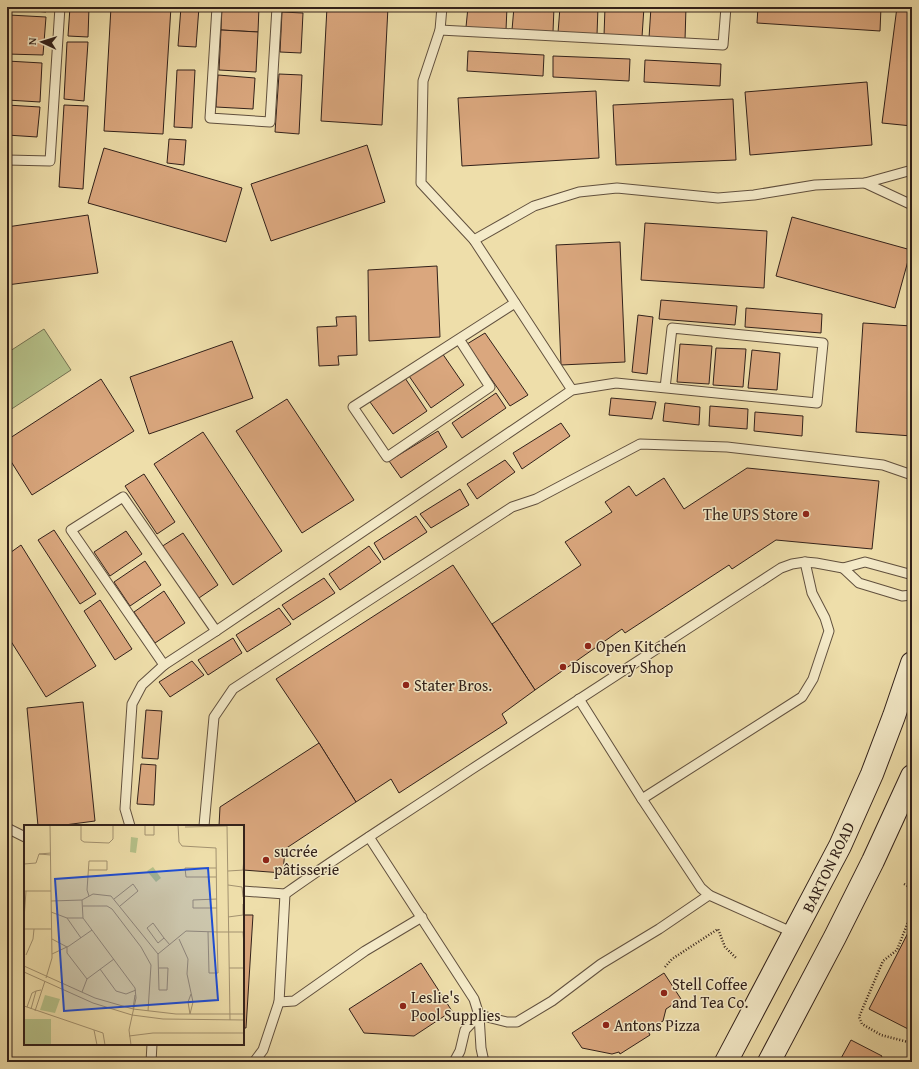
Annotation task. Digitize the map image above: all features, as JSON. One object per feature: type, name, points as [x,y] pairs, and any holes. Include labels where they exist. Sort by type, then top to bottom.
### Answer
[{"type":"main road","name":"BARTON ROAD","points":[[726,1062],[840,846],[872,774],[912,663]]},
{"type":"main road","points":[[769,1062],[835,937],[873,861],[912,776]]},
{"type":"lane","points":[[7,160],[50,161],[60,7]]},
{"type":"lane","points":[[217,7],[210,118],[270,122],[277,7]]},
{"type":"lane","points":[[442,7],[440,30],[423,81],[421,183],[474,240],[572,390]]},
{"type":"lane","points":[[440,30],[723,45],[726,7]]},
{"type":"lane","points":[[474,240],[534,206],[579,192],[617,188],[718,198],[754,195],[815,185],[865,183],[912,170]]},
{"type":"lane","points":[[865,183],[912,204]]},
{"type":"lane","points":[[459,339],[490,387],[387,457],[353,407],[515,303]]},
{"type":"lane","points":[[130,825],[125,810],[132,704],[142,685],[164,665],[572,390],[616,383],[665,388],[817,403],[823,343],[672,328],[665,388]]},
{"type":"lane","points":[[204,825],[214,716],[233,689],[512,507],[536,499],[640,444],[735,448],[883,465],[912,476]]},
{"type":"lane","points":[[164,665],[71,530],[123,497],[216,631]]},
{"type":"lane","points":[[642,799],[802,697],[813,679],[829,631],[825,618],[812,594],[805,562]]},
{"type":"lane","points":[[244,891],[285,894],[579,699],[782,568],[792,564],[805,562],[843,568],[865,562],[912,576]]},
{"type":"lane","points":[[843,568],[859,584],[902,596],[912,595]]},
{"type":"lane","points":[[579,699],[642,799],[701,888],[709,895],[795,933]]},
{"type":"lane","points":[[7,828],[24,836]]},
{"type":"lane","points":[[369,837],[474,999],[479,1015],[481,1048],[484,1062]]},
{"type":"lane","points":[[254,1062],[263,1050],[278,1002],[285,894]]},
{"type":"lane","points":[[479,1015],[507,1022],[517,1022],[552,1001],[601,964],[709,895]]},
{"type":"lane","points":[[278,1002],[294,1001],[365,951],[422,917]]},
{"type":"lane","points":[[454,1062],[460,1052],[465,1030],[479,1015]]},
{"type":"lane","points":[[151,1062],[152,1045]]},
{"type":"path","points":[[904,884],[912,888]]},
{"type":"path","points":[[912,912],[897,950],[883,961],[859,1017],[862,1024],[881,1035],[912,1043]]},
{"type":"path","points":[[665,967],[672,959],[718,929],[726,947],[737,959]]},
{"type":"green space","points":[[44,329],[71,370],[7,412],[7,353]]},
{"type":"building","points":[[10,7],[46,7],[46,12],[10,9]]},
{"type":"building","points":[[70,7],[89,7],[88,37],[68,36]]},
{"type":"building","points":[[111,7],[171,7],[163,134],[104,131]]},
{"type":"building","points":[[181,7],[199,7],[196,47],[178,46]]},
{"type":"building","points":[[222,7],[259,7],[258,32],[221,30]]},
{"type":"building","points":[[327,7],[388,7],[382,125],[321,121]]},
{"type":"building","points":[[468,7],[507,7],[506,30],[466,27]]},
{"type":"building","points":[[514,7],[554,7],[553,32],[512,30]]},
{"type":"building","points":[[560,7],[598,7],[597,35],[558,33]]},
{"type":"building","points":[[605,7],[644,7],[642,37],[604,36]]},
{"type":"building","points":[[651,7],[686,7],[685,40],[649,38]]},
{"type":"building","points":[[758,7],[881,7],[880,31],[757,23]]},
{"type":"building","points":[[897,7],[912,7],[912,126],[882,123]]},
{"type":"building","points":[[282,12],[303,13],[301,53],[280,52]]},
{"type":"building","points":[[9,15],[46,17],[43,55],[7,54]]},
{"type":"building","points":[[221,30],[258,32],[256,72],[219,70]]},
{"type":"building","points":[[67,42],[88,42],[84,101],[64,99]]},
{"type":"building","points":[[468,51],[544,55],[543,76],[467,71]]},
{"type":"building","points":[[553,56],[630,59],[629,81],[553,77]]},
{"type":"building","points":[[645,60],[721,64],[720,86],[644,82]]},
{"type":"building","points":[[7,61],[42,63],[40,102],[7,100]]},
{"type":"building","points":[[177,70],[195,70],[192,128],[174,127]]},
{"type":"building","points":[[279,74],[302,75],[299,134],[275,132]]},
{"type":"building","points":[[218,75],[255,78],[253,109],[216,107]]},
{"type":"building","points":[[867,82],[872,145],[750,155],[745,92]]},
{"type":"building","points":[[596,91],[599,158],[462,166],[458,98]]},
{"type":"building","points":[[733,99],[736,160],[616,165],[613,105]]},
{"type":"building","points":[[7,105],[40,107],[37,137],[7,135]]},
{"type":"building","points":[[64,105],[88,106],[83,189],[59,187]]},
{"type":"building","points":[[169,139],[186,140],[184,165],[167,163]]},
{"type":"building","points":[[367,145],[385,202],[271,241],[251,184]]},
{"type":"building","points":[[104,148],[242,188],[226,242],[88,203]]},
{"type":"building","points":[[88,215],[98,273],[7,285],[7,227]]},
{"type":"building","points":[[792,217],[911,250],[895,308],[776,276]]},
{"type":"building","points":[[645,223],[767,231],[764,288],[641,280]]},
{"type":"building","points":[[620,242],[625,362],[561,365],[556,245]]},
{"type":"building","points":[[437,266],[440,337],[369,341],[368,270]]},
{"type":"building","points":[[661,300],[737,306],[735,325],[659,319]]},
{"type":"building","points":[[746,308],[822,314],[821,333],[745,327]]},
{"type":"building","points":[[638,315],[653,317],[647,374],[632,372]]},
{"type":"building","points":[[356,316],[357,355],[338,356],[339,365],[319,366],[317,327],[337,326],[336,317]]},
{"type":"building","points":[[863,323],[912,326],[912,436],[856,432]]},
{"type":"building","points":[[485,333],[528,395],[510,406],[467,344]]},
{"type":"building","points":[[232,341],[253,398],[149,434],[130,377]]},
{"type":"building","points":[[680,344],[712,346],[709,384],[677,382]]},
{"type":"building","points":[[716,348],[746,349],[743,387],[713,385]]},
{"type":"building","points":[[752,350],[780,353],[777,390],[748,388]]},
{"type":"building","points":[[442,353],[464,385],[431,408],[409,376]]},
{"type":"building","points":[[405,378],[427,411],[393,434],[370,402]]},
{"type":"building","points":[[101,379],[134,431],[32,495],[7,455],[7,440]]},
{"type":"building","points":[[496,393],[506,408],[462,438],[452,423]]},
{"type":"building","points":[[611,398],[656,402],[652,419],[609,415]]},
{"type":"building","points":[[287,399],[354,500],[302,533],[236,431]]},
{"type":"building","points":[[665,403],[700,407],[699,425],[663,421]]},
{"type":"building","points":[[710,406],[748,409],[747,429],[709,426]]},
{"type":"building","points":[[755,412],[803,416],[802,436],[754,431]]},
{"type":"building","points":[[561,423],[570,436],[522,469],[513,453]]},
{"type":"building","points":[[438,431],[447,447],[401,478],[389,461]]},
{"type":"building","points":[[203,432],[282,551],[233,585],[154,464]]},
{"type":"building","points":[[505,460],[515,472],[477,499],[467,484]]},
{"type":"building","points":[[747,468],[879,481],[872,549],[776,540],[732,569],[729,565],[625,633],[622,629],[535,690],[492,624],[581,565],[565,542],[612,512],[605,502],[629,486],[636,496],[664,478],[684,509]]},
{"type":"building","points":[[144,474],[175,522],[157,534],[125,486]]},
{"type":"building","points":[[460,489],[469,505],[431,528],[420,514]]},
{"type":"building","points":[[416,516],[427,532],[384,560],[374,543]]},
{"type":"building","points":[[54,530],[96,594],[80,604],[38,540]]},
{"type":"building","points":[[126,531],[142,554],[110,576],[94,552]]},
{"type":"building","points":[[183,533],[218,585],[196,600],[161,547]]},
{"type":"building","points":[[21,545],[96,666],[46,697],[7,635],[7,555]]},
{"type":"building","points":[[369,546],[381,562],[340,590],[329,574]]},
{"type":"building","points":[[145,561],[161,585],[130,606],[114,582]]},
{"type":"building","name":"Stater Bros.","points":[[453,565],[535,690],[502,714],[507,723],[399,793],[391,779],[356,802],[276,679]]},
{"type":"building","points":[[324,578],[335,593],[293,620],[282,605]]},
{"type":"building","points":[[164,591],[185,623],[155,643],[134,612]]},
{"type":"building","points":[[100,600],[132,649],[115,660],[84,611]]},
{"type":"building","points":[[279,608],[291,624],[247,652],[236,635]]},
{"type":"building","points":[[233,638],[242,653],[208,675],[198,660]]},
{"type":"building","points":[[192,661],[204,675],[170,697],[159,682]]},
{"type":"building","points":[[83,702],[95,821],[65,825],[38,825],[27,708]]},
{"type":"building","points":[[146,710],[162,711],[158,759],[142,758]]},
{"type":"building","points":[[319,743],[356,802],[285,849],[283,873],[244,870],[244,825],[219,825],[220,807]]},
{"type":"building","points":[[141,764],[156,765],[154,805],[137,804]]},
{"type":"building","points":[[244,915],[253,915],[246,1028],[244,1028]]},
{"type":"building","points":[[912,925],[912,1031],[869,1009]]},
{"type":"building","points":[[421,963],[452,1011],[414,1036],[364,1033],[349,1009]]},
{"type":"building","points":[[664,973],[681,999],[666,1009],[663,1021],[648,1031],[650,1035],[620,1054],[619,1052],[612,1054],[582,1048],[572,1033]]},
{"type":"building","points":[[851,1040],[882,1056],[879,1062],[839,1062]]},
{"type":"place","name":"The UPS Store","points":[[806,514]]},
{"type":"place","name":"Open Kitchen","points":[[588,646]]},
{"type":"place","name":"Discovery Shop","points":[[563,667]]},
{"type":"place","name":"Stater Bros.","points":[[406,685]]},
{"type":"place","name":"sucrée pâtisserie","points":[[266,860]]},
{"type":"place","name":"Stell Coffee and Tea Co.","points":[[664,993]]},
{"type":"place","name":"Leslie's Pool Supplies","points":[[403,1006]]},
{"type":"place","name":"Antons Pizza","points":[[606,1025]]}]
